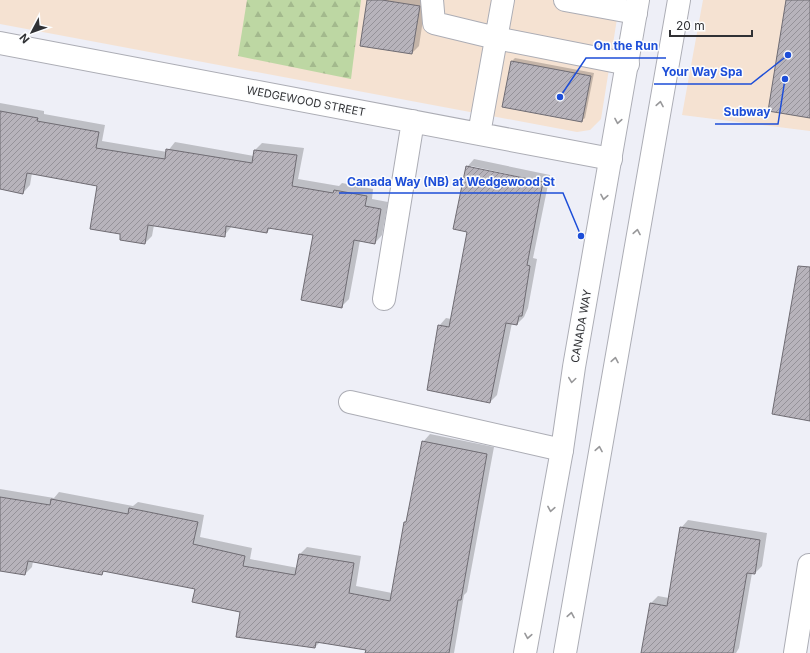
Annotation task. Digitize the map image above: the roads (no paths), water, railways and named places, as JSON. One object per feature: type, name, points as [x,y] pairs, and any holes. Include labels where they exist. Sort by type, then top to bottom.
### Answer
[{"type":"main road","points":[[432,0],[434,23],[496,38],[628,64]]},
{"type":"main road","points":[[479,134],[503,0]]},
{"type":"main road","points":[[567,0],[637,6]]},
{"type":"main road","points":[[565,653],[679,0]]},
{"type":"main road","name":"CANADA WAY","points":[[525,653],[562,450],[574,367],[637,6]]},
{"type":"main road","name":"WEDGEWOOD STREET","points":[[0,43],[611,159]]},
{"type":"main road","points":[[384,298],[413,121]]},
{"type":"main road","points":[[350,402],[562,450]]},
{"type":"main road","points":[[796,653],[809,565]]},
{"type":"place","name":"Your Way Spa","points":[[788,55]]},
{"type":"place","name":"Subway","points":[[785,79]]},
{"type":"place","name":"On the Run","points":[[560,97]]},
{"type":"place","name":"Canada Way (NB) at Wedgewood St","points":[[581,236]]}]
